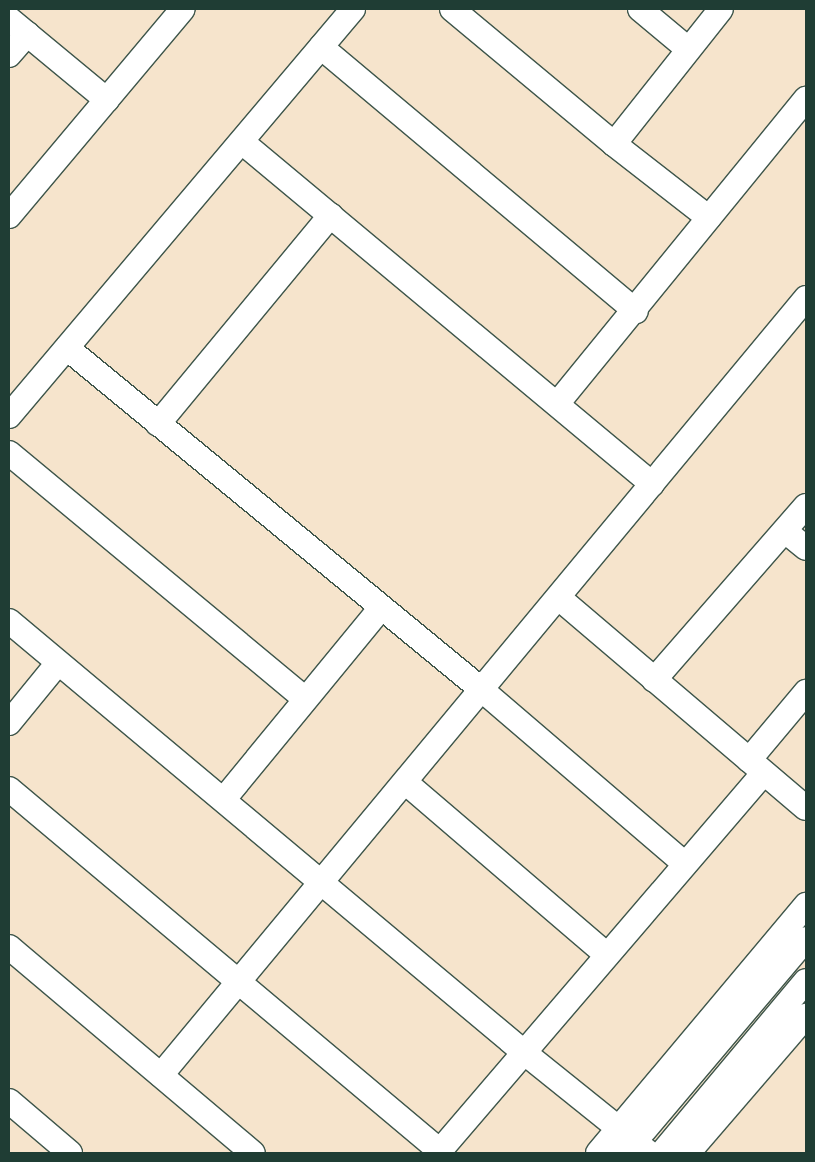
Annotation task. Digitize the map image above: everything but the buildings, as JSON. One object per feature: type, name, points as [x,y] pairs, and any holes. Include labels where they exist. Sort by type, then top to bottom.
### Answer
[{"type":"street","points":[[16,9],[9,18],[107,100]]},
{"type":"street","points":[[9,216],[183,9]]},
{"type":"street","points":[[9,416],[353,9]]},
{"type":"street","points":[[452,9],[614,144],[709,218]]},
{"type":"street","points":[[640,9],[688,49]]},
{"type":"street","points":[[614,144],[721,9]]},
{"type":"street","points":[[9,55],[27,34]]},
{"type":"street","points":[[321,47],[636,311]]},
{"type":"street","points":[[557,404],[636,311],[806,99]]},
{"type":"street","points":[[242,142],[652,484]]},
{"type":"street","points":[[158,424],[331,216]]},
{"type":"street","points":[[161,1074],[319,880],[406,782],[806,298]]},
{"type":"street","points":[[67,348],[482,690],[685,864]]},
{"type":"street","points":[[9,453],[304,698]]},
{"type":"street","points":[[654,680],[806,506]]},
{"type":"street","points":[[785,531],[806,548]]},
{"type":"street","points":[[559,598],[806,808]]},
{"type":"street","points":[[224,799],[304,698],[381,608]]},
{"type":"street","points":[[9,621],[224,799],[632,1145]]},
{"type":"street","points":[[9,723],[58,663]]},
{"type":"street","points":[[9,789],[439,1152],[526,1054],[606,954],[685,864],[756,767],[806,692]]},
{"type":"street","points":[[406,782],[606,954]]},
{"type":"street","points":[[632,1145],[806,905]]},
{"type":"street","points":[[598,1153],[632,1145],[806,939]]},
{"type":"street","points":[[9,947],[252,1153]]},
{"type":"street","points":[[662,1153],[806,981]]},
{"type":"street","points":[[688,1153],[806,1016]]},
{"type":"street","points":[[9,1101],[70,1153]]}]
